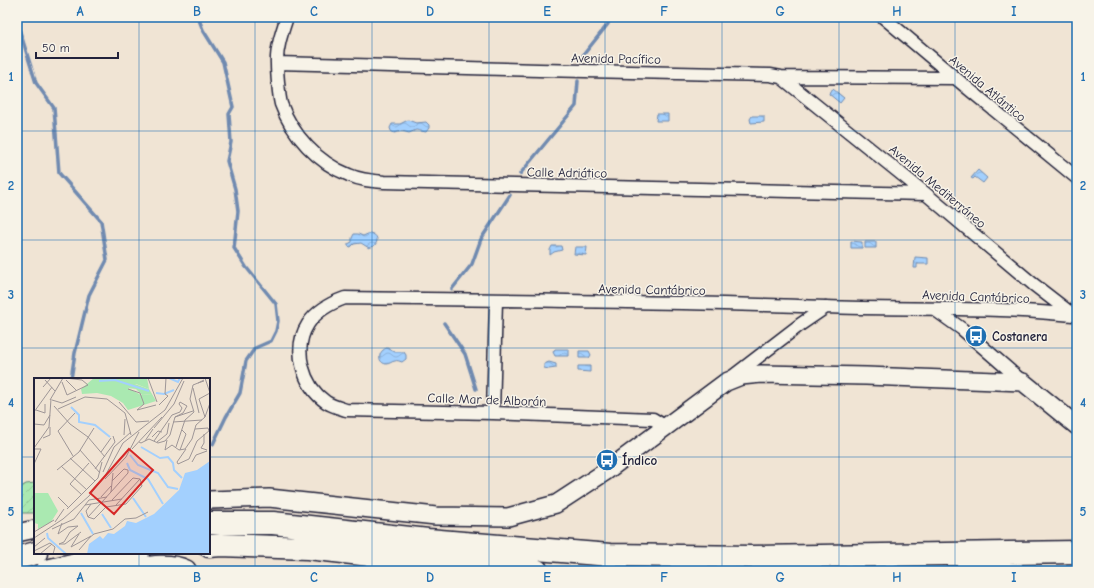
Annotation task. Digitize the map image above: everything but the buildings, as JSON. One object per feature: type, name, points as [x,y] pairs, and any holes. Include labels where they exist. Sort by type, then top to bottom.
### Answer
[{"type":"highway","points":[[210,523],[273,523],[428,540],[610,555],[751,557],[1077,552]]},
{"type":"highway","points":[[210,546],[308,548],[537,571]]},
{"type":"highway","points":[[17,558],[34,554]]},
{"type":"highway","points":[[47,571],[89,561],[132,554]]},
{"type":"highway","points":[[779,571],[970,565],[1013,571]]},
{"type":"highway","points":[[130,571],[151,567],[176,567],[185,571]]},
{"type":"street","points":[[277,63],[281,34],[287,17]]},
{"type":"street","name":"Avenida Atlántico","points":[[883,17],[1077,178]]},
{"type":"street","name":"Avenida Pacífico","points":[[277,63],[770,75],[781,77],[816,76],[955,78]]},
{"type":"street","name":"Calle Adriático","points":[[277,63],[281,103],[296,132],[321,160],[350,176],[364,180],[384,182],[892,192],[926,194]]},
{"type":"street","points":[[804,95],[809,81],[816,76]]},
{"type":"street","name":"Avenida Mediterráneo","points":[[781,77],[896,169],[1043,292],[1075,316]]},
{"type":"street","points":[[892,192],[897,182],[898,176],[896,169]]},
{"type":"street","points":[[1034,312],[1042,306],[1044,299],[1043,292]]},
{"type":"street","name":"Avenida Cantábrico","points":[[312,389],[303,372],[300,356],[302,339],[308,324],[317,314],[329,304],[345,298],[934,309],[1034,312],[1075,316]]},
{"type":"street","points":[[493,413],[496,300]]},
{"type":"street","points":[[786,306],[794,312],[799,318],[801,324]]},
{"type":"street","points":[[210,500],[269,498],[436,516],[508,517],[556,504],[605,472],[801,324],[826,307]]},
{"type":"street","points":[[934,309],[962,329],[1077,426]]},
{"type":"street","points":[[962,329],[964,317],[971,310]]},
{"type":"street","points":[[763,353],[764,367],[768,375]]},
{"type":"street","points":[[726,382],[741,376],[768,375],[866,376],[1023,382]]},
{"type":"street","name":"Calle Mar de Alborán","points":[[312,389],[327,403],[346,410],[493,413],[653,419],[666,427]]},
{"type":"street","points":[[17,533],[34,529]]},
{"type":"green space","points":[[34,483],[34,513],[17,513],[17,489],[26,484]]},
{"type":"water","points":[[833,89],[844,98],[840,103],[829,94]]},
{"type":"water","points":[[657,114],[668,114],[668,121],[656,121]]},
{"type":"water","points":[[752,116],[764,116],[764,122],[751,123],[750,119]]},
{"type":"water","points":[[408,120],[416,123],[426,122],[429,125],[429,128],[426,132],[416,130],[409,133],[402,131],[394,133],[391,131],[390,128],[392,124],[400,124]]},
{"type":"water","points":[[978,170],[987,178],[983,183],[975,177],[973,179],[971,178]]},
{"type":"water","points":[[370,233],[375,235],[377,238],[377,242],[374,246],[369,248],[361,243],[354,244],[351,247],[348,246],[348,244],[352,242],[354,234],[363,236]]},
{"type":"water","points":[[851,241],[862,242],[862,248],[851,248]]},
{"type":"water","points":[[865,242],[876,242],[876,248],[865,248]]},
{"type":"water","points":[[552,246],[561,246],[562,250],[554,252],[550,255]]},
{"type":"water","points":[[575,247],[587,247],[586,255],[574,254]]},
{"type":"water","points":[[915,257],[928,258],[928,264],[917,264],[917,268],[914,268]]},
{"type":"water","points":[[387,348],[395,352],[404,352],[406,359],[402,362],[393,361],[387,364],[383,363],[380,356],[382,351]]},
{"type":"water","points":[[555,349],[569,349],[569,356],[555,356],[553,352]]},
{"type":"water","points":[[579,351],[589,351],[591,355],[589,358],[579,358]]},
{"type":"water","points":[[549,362],[556,364],[556,368],[544,368],[544,364]]},
{"type":"water","points":[[578,366],[590,366],[590,372],[578,371]]},
{"type":"waterway","points":[[198,17],[203,30],[223,62],[233,107],[229,114],[231,142],[227,161],[235,189],[238,211],[234,248],[246,267],[276,304],[278,321],[276,331],[271,341],[255,348],[246,361],[240,393],[213,444]]},
{"type":"waterway","points":[[580,59],[608,24],[609,17]]},
{"type":"waterway","points":[[17,22],[36,83],[54,108],[59,173],[101,221],[107,260],[89,295],[75,353],[71,378]]},
{"type":"waterway","points":[[520,174],[576,106],[578,81]]},
{"type":"waterway","points":[[452,289],[472,264],[481,239],[510,195]]},
{"type":"waterway","points":[[444,323],[465,354],[476,389]]},
{"type":"place","name":"Costanera","points":[[976,336]]},
{"type":"place","name":"Índico","points":[[607,460]]}]
